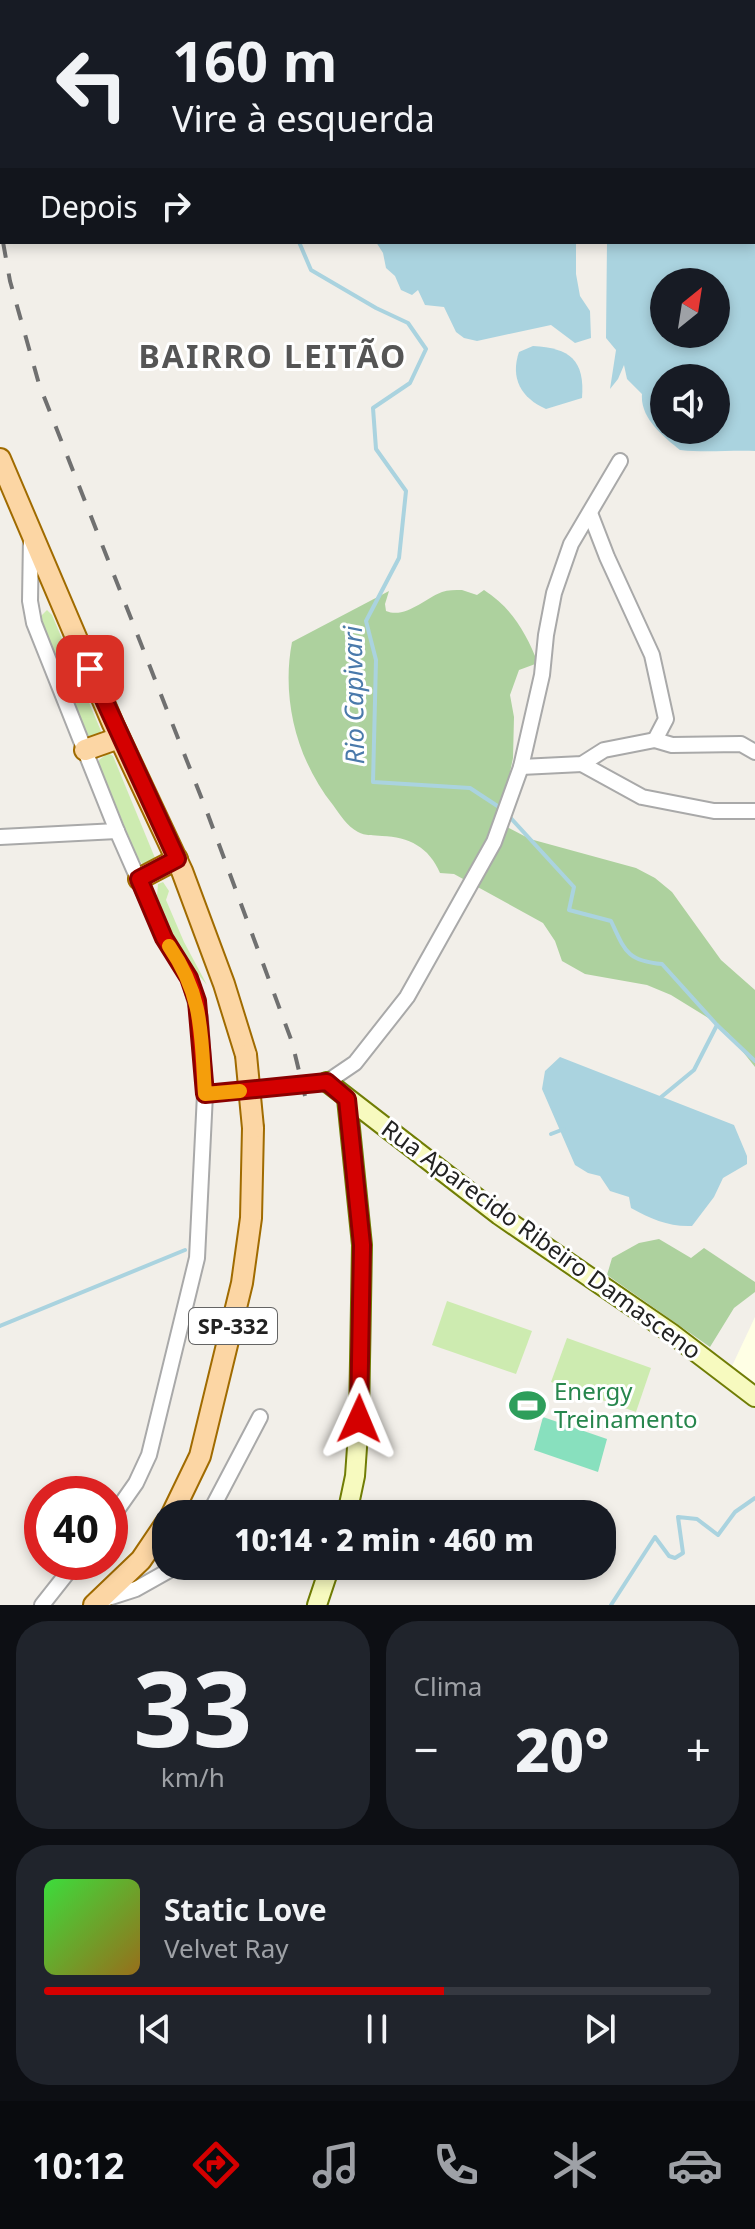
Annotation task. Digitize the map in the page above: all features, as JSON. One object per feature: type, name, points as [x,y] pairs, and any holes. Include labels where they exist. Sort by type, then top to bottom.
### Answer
[{"type":"main road","name":"SP-332","points":[[0,459],[119,738],[177,859],[224,984],[246,1055],[253,1128],[251,1218],[242,1283],[200,1456],[177,1500]]},
{"type":"main road","points":[[85,750],[119,738]]},
{"type":"main road","points":[[139,879],[177,859]]},
{"type":"main road","name":"SP-332","points":[[98,1603],[141,1560],[152,1543]]},
{"type":"street","points":[[205,1094],[322,1083],[355,1063],[407,997],[494,842],[521,767],[542,675],[554,593],[571,544],[620,461]]},
{"type":"street","points":[[590,513],[652,655],[666,719],[655,740]]},
{"type":"street","points":[[31,531],[30,601],[34,623],[117,831],[164,938],[189,978],[197,1001],[205,1094],[197,1258],[149,1455],[128,1494]]},
{"type":"street","points":[[521,767],[582,764],[604,750],[655,740],[672,745],[741,744],[755,752]]},
{"type":"street","points":[[582,764],[642,797],[714,811],[755,811]]},
{"type":"street","points":[[0,837],[117,831]]},
{"type":"street","name":"Rua Aparecido Ribeiro Damasceno","points":[[322,1083],[499,1215],[671,1333],[755,1397]]},
{"type":"street","points":[[347,1099],[362,1245],[359,1419],[350,1500]]},
{"type":"street","points":[[216,1500],[260,1417]]},
{"type":"street","points":[[42,1605],[62,1580]]},
{"type":"street","points":[[98,1603],[152,1580]]},
{"type":"street","points":[[317,1605],[325,1580]]},
{"type":"shaded area","points":[[755,1317],[755,1383],[732,1366]]},
{"type":"green space","points":[[462,590],[477,595],[484,590],[503,605],[523,631],[538,663],[519,670],[510,695],[514,717],[513,758],[501,815],[505,826],[530,839],[636,868],[672,892],[721,960],[755,990],[755,1067],[728,1033],[671,995],[647,985],[585,974],[562,961],[555,941],[543,923],[454,874],[440,873],[430,856],[409,841],[354,830],[320,787],[301,749],[295,728],[289,685],[292,642],[389,591],[386,611],[393,613],[407,610],[442,592]]},
{"type":"green space","points":[[47,610],[52,615],[101,731],[98,738],[86,736],[39,618]]},
{"type":"green space","points":[[108,753],[113,756],[155,858],[153,866],[145,867],[137,857],[99,764],[99,760]]},
{"type":"green space","points":[[163,882],[169,891],[166,900],[207,985],[178,950],[157,896],[158,884]]},
{"type":"green space","points":[[659,1239],[691,1258],[704,1248],[755,1282],[755,1292],[734,1308],[710,1347],[607,1275],[612,1258],[639,1243]]},
{"type":"green space","points":[[447,1301],[532,1331],[516,1374],[432,1345]]},
{"type":"green space","points":[[567,1338],[651,1368],[636,1412],[551,1382]]},
{"type":"green space","points":[[543,1417],[607,1439],[598,1472],[534,1450]]},
{"type":"water","points":[[377,244],[576,244],[576,274],[580,296],[590,311],[591,338],[575,343],[551,325],[477,341],[464,338],[456,332],[444,307],[425,305],[418,290],[412,295],[401,290],[395,276],[386,268]]},
{"type":"water","points":[[607,244],[755,244],[755,451],[680,450],[673,444],[730,444],[730,364],[650,364],[650,420],[642,403],[642,394],[627,379],[624,365],[610,389],[616,350],[606,338]]},
{"type":"water","points":[[533,346],[557,350],[572,358],[581,374],[582,398],[546,409],[524,393],[517,379],[517,361],[519,352]]},
{"type":"water","points":[[560,1057],[734,1125],[747,1156],[747,1164],[723,1178],[714,1197],[692,1226],[660,1222],[631,1208],[629,1197],[610,1191],[600,1176],[575,1165],[542,1089],[545,1071]]},
{"type":"waterway","name":"Rio Capivari","points":[[300,244],[311,270],[408,323],[426,349],[410,383],[373,408],[376,449],[406,491],[399,558],[366,621],[376,660],[373,782],[470,788],[502,809]]},
{"type":"waterway","name":"Rio Capivari","points":[[508,815],[574,887],[569,910],[611,921],[629,953],[641,960],[662,964],[717,1025],[755,1061]]},
{"type":"waterway","points":[[660,1098],[694,1070],[717,1025]]},
{"type":"waterway","points":[[551,1134],[564,1129]]},
{"type":"waterway","points":[[0,1326],[185,1250]]},
{"type":"waterway","points":[[611,1605],[655,1537],[669,1556],[675,1558],[683,1553],[678,1517],[697,1519],[718,1535],[735,1512],[755,1498]]},
{"type":"railway","points":[[3,244],[10,281],[39,384],[207,812],[292,1042],[305,1096]]},
{"type":"slow traffic","points":[[169,946],[189,978],[197,1001],[205,1094],[240,1091]]},
{"type":"place","name":"Energy Treinamento","points":[[528,1406]]},
{"type":"district","name":"BAIRRO LEITÃO","points":[[273,357]]},
{"type":"route","points":[[90,669],[177,859],[139,879],[164,938],[189,978],[197,1001],[205,1094],[327,1082],[347,1099],[362,1245],[359,1419]]}]
